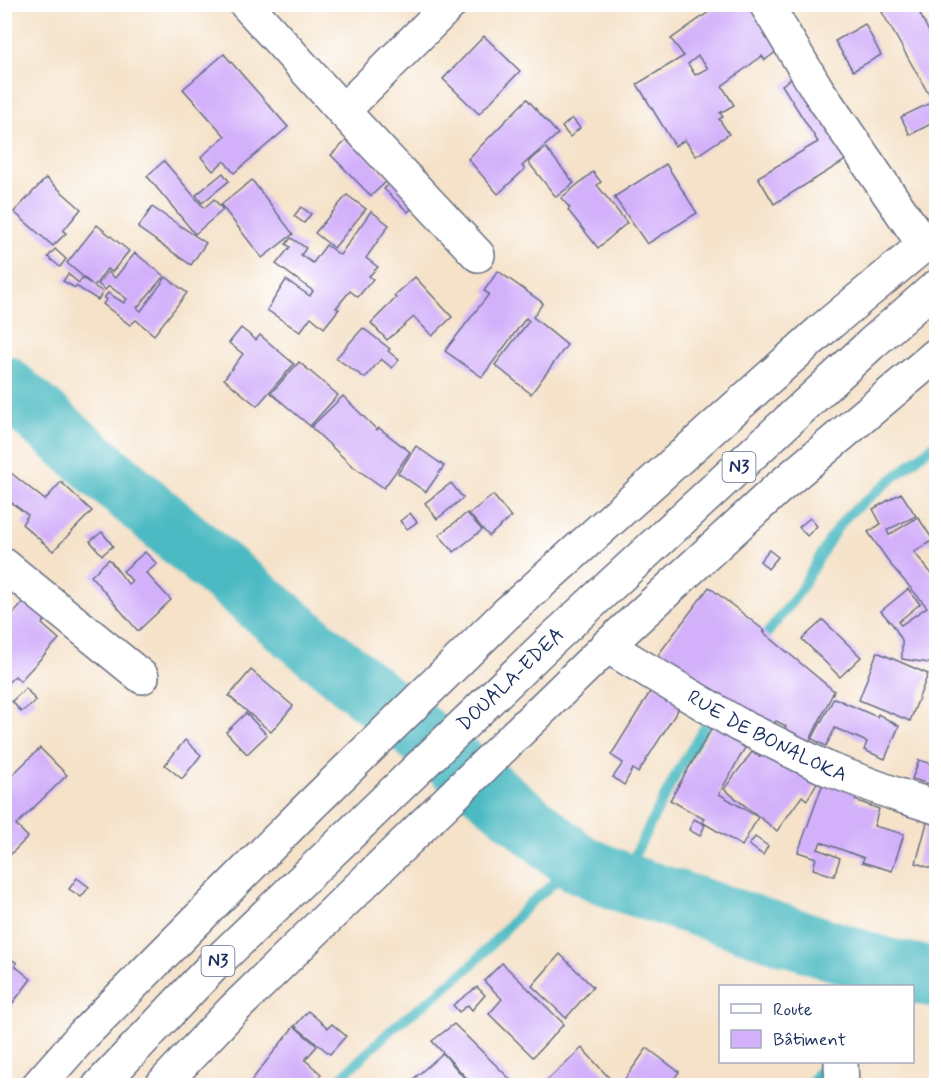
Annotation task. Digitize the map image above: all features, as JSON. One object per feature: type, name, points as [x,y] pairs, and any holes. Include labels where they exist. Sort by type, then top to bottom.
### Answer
[{"type":"main road","points":[[246,4],[478,255]]},
{"type":"main road","points":[[343,111],[450,4]]},
{"type":"main road","points":[[38,1086],[83,1035],[307,809],[505,615],[823,329],[930,240],[817,89],[766,4]]},
{"type":"main road","name":"DOUALA-EDEA","points":[[99,1086],[213,966],[543,648],[936,287]]},
{"type":"main road","points":[[160,1086],[232,1011],[607,646],[776,490],[936,355]]},
{"type":"main road","points":[[4,565],[142,677]]},
{"type":"main road","name":"RUE DE BONALOKA","points":[[607,646],[740,725],[828,769],[936,807]]},
{"type":"building","points":[[720,4],[764,4],[788,43],[765,60],[762,56],[722,86],[734,105],[720,113],[723,117],[719,119],[729,134],[696,156],[685,140],[675,146],[637,84],[684,56],[671,39]],"holes":[[[698,56],[708,68],[695,75],[688,64]]]},
{"type":"building","points":[[893,4],[926,4],[918,10],[936,46],[936,107],[882,12]]},
{"type":"building","points":[[865,24],[881,55],[853,71],[835,41]]},
{"type":"building","points":[[484,36],[520,71],[479,114],[443,79]]},
{"type":"building","points":[[224,54],[288,127],[234,173],[224,161],[213,171],[201,157],[225,136],[183,89]]},
{"type":"building","points":[[803,71],[854,155],[774,204],[758,177],[818,142],[782,85]]},
{"type":"building","points":[[527,99],[558,134],[522,166],[525,169],[498,194],[468,159]]},
{"type":"building","points":[[932,102],[936,112],[936,121],[910,135],[901,117]]},
{"type":"building","points":[[572,118],[580,128],[570,137],[562,127]]},
{"type":"building","points":[[349,138],[389,179],[371,196],[331,155]]},
{"type":"building","points":[[546,148],[574,183],[556,197],[528,162]]},
{"type":"building","points":[[164,161],[204,208],[214,199],[223,210],[195,234],[147,176]]},
{"type":"building","points":[[666,164],[697,213],[647,244],[614,197]]},
{"type":"building","points":[[593,172],[601,182],[597,185],[627,223],[598,248],[561,198]]},
{"type":"building","points":[[223,173],[229,181],[202,203],[196,195]]},
{"type":"building","points":[[396,176],[420,199],[408,212],[384,189]]},
{"type":"building","points":[[46,178],[81,209],[63,231],[66,233],[53,246],[14,212]]},
{"type":"building","points":[[252,180],[293,234],[262,258],[221,205]]},
{"type":"building","points":[[347,195],[366,209],[334,248],[315,233]]},
{"type":"building","points":[[152,207],[206,243],[191,265],[138,228]]},
{"type":"building","points":[[301,207],[311,214],[304,223],[294,216]]},
{"type":"building","points":[[371,211],[389,225],[366,258],[378,267],[369,276],[373,279],[358,297],[350,291],[324,328],[311,317],[300,332],[267,310],[286,280],[310,296],[313,291],[276,264],[290,247],[286,244],[291,238],[306,248],[301,255],[313,263],[326,245],[340,255]]},
{"type":"building","points":[[97,225],[129,251],[112,272],[107,269],[94,286],[67,263]]},
{"type":"building","points":[[55,249],[66,259],[60,267],[48,257]]},
{"type":"building","points":[[135,253],[164,276],[137,308],[141,311],[166,277],[187,293],[154,335],[136,320],[130,325],[103,304],[108,293],[124,303],[127,299],[109,286],[105,290],[98,284],[108,272],[115,278]]},
{"type":"building","points":[[498,271],[543,303],[533,317],[567,345],[531,394],[495,365],[529,321],[526,318],[482,377],[445,351],[489,294],[484,291]]},
{"type":"building","points":[[68,274],[79,283],[82,278],[103,292],[98,300],[76,286],[75,288],[63,281]]},
{"type":"building","points":[[415,277],[452,317],[432,336],[414,317],[387,340],[371,323],[396,298],[394,296]]},
{"type":"building","points":[[241,328],[256,340],[260,335],[294,364],[257,406],[224,379],[243,354],[229,343]]},
{"type":"building","points":[[363,328],[390,349],[388,351],[399,360],[392,368],[381,359],[365,378],[336,358]]},
{"type":"building","points":[[299,362],[338,395],[310,426],[271,393]]},
{"type":"building","points":[[343,396],[377,430],[379,428],[410,452],[384,488],[351,465],[311,427]]},
{"type":"building","points":[[416,446],[444,466],[426,492],[398,473]]},
{"type":"building","points":[[11,473],[45,500],[61,482],[92,511],[53,551],[22,524],[28,515],[4,497],[4,481]]},
{"type":"building","points":[[451,483],[463,498],[437,519],[425,503]]},
{"type":"building","points":[[901,493],[916,516],[887,530],[889,535],[918,517],[933,540],[914,552],[936,579],[936,664],[902,659],[902,640],[881,611],[908,589],[920,604],[898,622],[901,625],[927,607],[891,565],[868,532],[881,524],[873,509]]},
{"type":"building","points":[[493,495],[511,517],[489,536],[469,514]]},
{"type":"building","points":[[410,513],[417,522],[407,529],[400,521]]},
{"type":"building","points":[[467,513],[482,530],[454,552],[439,535]]},
{"type":"building","points":[[810,518],[817,526],[807,536],[799,527]]},
{"type":"building","points":[[102,532],[113,546],[102,555],[90,541]]},
{"type":"building","points":[[769,550],[778,557],[768,569],[760,561]]},
{"type":"building","points":[[145,552],[157,564],[146,573],[171,600],[138,631],[91,576],[109,559],[128,584],[132,581],[123,571]]},
{"type":"building","points":[[709,587],[765,631],[763,632],[834,691],[803,754],[782,735],[786,726],[776,721],[769,732],[655,659]]},
{"type":"building","points":[[26,599],[47,617],[42,624],[59,639],[20,681],[15,676],[4,686],[4,625]]},
{"type":"building","points":[[823,620],[861,657],[840,677],[802,639]]},
{"type":"building","points":[[877,652],[928,674],[910,721],[859,700]]},
{"type":"building","points":[[251,670],[293,706],[271,732],[229,696]]},
{"type":"building","points":[[655,684],[683,702],[638,773],[633,769],[624,785],[613,777],[623,763],[611,755]]},
{"type":"building","points":[[26,688],[36,701],[21,712],[12,701]]},
{"type":"building","points":[[834,698],[877,717],[878,714],[899,726],[885,759],[864,750],[867,742],[835,728],[826,746],[812,739]]},
{"type":"building","points":[[246,713],[267,735],[247,754],[226,732]]},
{"type":"building","points":[[716,721],[750,739],[719,794],[758,817],[742,846],[702,822],[704,819],[670,800]]},
{"type":"building","points":[[185,740],[201,755],[182,779],[165,765]]},
{"type":"building","points":[[40,748],[67,775],[16,825],[28,837],[4,861],[4,783]]},
{"type":"building","points":[[766,750],[819,779],[807,800],[802,796],[777,831],[724,789],[752,752],[761,757]]},
{"type":"building","points":[[919,760],[936,765],[936,786],[912,779]]},
{"type":"building","points":[[825,778],[858,791],[855,800],[879,809],[874,826],[904,834],[892,871],[862,862],[864,858],[821,842],[818,849],[840,858],[834,876],[813,869],[816,858],[798,852]]},
{"type":"building","points":[[694,819],[705,825],[700,836],[689,830]]},
{"type":"building","points":[[928,819],[936,822],[936,870],[916,863]]},
{"type":"building","points":[[755,837],[768,846],[763,855],[749,845]]},
{"type":"building","points":[[77,878],[89,887],[81,897],[69,889]]},
{"type":"building","points":[[4,954],[17,963],[15,966],[31,979],[9,1008],[4,1010]]},
{"type":"building","points":[[560,954],[593,987],[566,1018],[532,986]]},
{"type":"building","points":[[502,963],[564,1024],[533,1057],[489,1014],[502,999],[484,981]]},
{"type":"building","points":[[477,987],[485,995],[472,1010],[468,1005],[459,1012],[453,1005]]},
{"type":"building","points":[[308,1011],[328,1028],[332,1024],[346,1036],[330,1054],[295,1026]]},
{"type":"building","points":[[454,1024],[511,1080],[504,1086],[474,1086],[432,1041]]},
{"type":"building","points":[[294,1026],[317,1046],[305,1060],[321,1074],[312,1086],[247,1086]]},
{"type":"building","points":[[582,1048],[611,1080],[605,1086],[552,1086],[547,1080]]},
{"type":"building","points":[[647,1048],[679,1072],[669,1086],[620,1086]]},
{"type":"building","points":[[443,1053],[471,1086],[411,1086],[409,1083]]},
{"type":"waterway","points":[[4,385],[208,560],[578,863],[621,882],[887,968],[936,978]]},
{"type":"waterway","points":[[758,645],[798,594],[836,530],[848,515],[936,443]]},
{"type":"waterway","points":[[621,882],[676,774],[713,713]]},
{"type":"waterway","points":[[332,1086],[395,1026],[472,965],[529,904],[578,863]]},
{"type":"waterway","points":[[874,985],[887,968]]},
{"type":"waterway","points":[[809,1086],[824,1063]]}]
